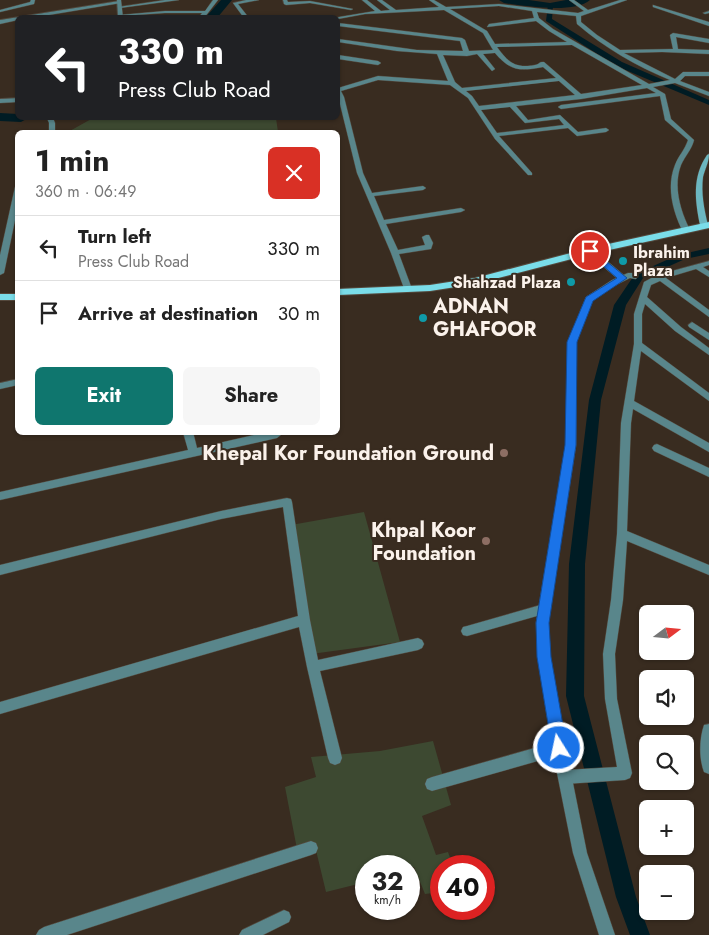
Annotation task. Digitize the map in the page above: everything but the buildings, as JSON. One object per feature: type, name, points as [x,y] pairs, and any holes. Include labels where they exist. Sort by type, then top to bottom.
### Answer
[{"type":"main road","points":[[340,293],[408,289],[475,281],[591,251],[687,231],[706,225],[698,200],[703,163],[709,156]]},
{"type":"main road","points":[[340,293],[408,292],[476,283],[591,251]]},
{"type":"main road","points":[[0,298],[15,297]]},
{"type":"street","points":[[0,11],[32,3],[33,0]]},
{"type":"street","points":[[38,15],[119,3],[178,0]]},
{"type":"street","points":[[204,15],[216,0]]},
{"type":"street","points":[[245,15],[236,3],[257,0]]},
{"type":"street","points":[[285,0],[286,4],[310,2],[351,9],[342,16]]},
{"type":"street","points":[[364,0],[380,12]]},
{"type":"street","points":[[379,0],[396,12]]},
{"type":"street","points":[[431,0],[485,32],[488,41],[513,66],[525,68],[544,64],[581,97]]},
{"type":"street","points":[[571,0],[588,12]]},
{"type":"street","points":[[342,16],[380,12],[499,6],[510,3],[534,10],[578,15],[625,0]]},
{"type":"street","points":[[655,6],[709,24]]},
{"type":"street","points":[[534,10],[536,19]]},
{"type":"street","points":[[132,15],[164,12],[206,12]]},
{"type":"street","points":[[578,15],[579,23],[597,38],[619,52],[676,81],[709,94]]},
{"type":"street","points":[[0,22],[15,19]]},
{"type":"street","points":[[489,26],[536,19],[572,43],[662,94],[668,120],[691,140],[690,146],[677,167],[674,190],[678,213],[687,231]]},
{"type":"street","points":[[528,20],[549,36]]},
{"type":"street","points":[[340,24],[462,40],[467,54]]},
{"type":"street","points":[[676,50],[673,35],[709,41]]},
{"type":"street","points":[[340,40],[410,52],[440,54],[467,54],[495,48],[572,43]]},
{"type":"street","points":[[619,52],[676,50],[709,52]]},
{"type":"street","points":[[479,52],[492,69]]},
{"type":"street","points":[[440,54],[452,83],[470,97],[495,135],[530,174]]},
{"type":"street","points":[[340,57],[378,63]]},
{"type":"street","points":[[478,108],[512,106],[581,97],[676,81],[683,74],[709,74]]},
{"type":"street","points":[[340,90],[378,78],[452,83]]},
{"type":"street","points":[[460,90],[560,79]]},
{"type":"street","points":[[561,107],[662,94]]},
{"type":"street","points":[[340,95],[360,173],[395,253],[408,289]]},
{"type":"street","points":[[0,101],[15,100]]},
{"type":"street","points":[[512,106],[527,122],[560,117],[577,134],[606,130]]},
{"type":"street","points":[[495,135],[569,126]]},
{"type":"street","points":[[369,194],[422,188]]},
{"type":"street","points":[[0,274],[15,202]]},
{"type":"street","points":[[382,222],[461,210]]},
{"type":"street","points":[[395,253],[428,247],[429,243],[426,237]]},
{"type":"street","points":[[591,251],[628,277],[646,284],[660,277],[709,263]]},
{"type":"street","points":[[696,266],[709,275]]},
{"type":"street","points":[[607,935],[580,853],[569,777],[559,748],[544,657],[542,623],[571,445],[572,342],[590,300],[628,277]]},
{"type":"street","points":[[660,277],[709,314]]},
{"type":"street","points":[[569,777],[625,773],[611,699],[609,654],[617,600],[622,534],[626,423],[638,344],[638,314],[646,284]]},
{"type":"street","points":[[643,298],[678,329],[709,352]]},
{"type":"street","points":[[692,325],[709,337]]},
{"type":"street","points":[[638,344],[709,398]]},
{"type":"street","points":[[0,386],[15,383]]},
{"type":"street","points":[[630,403],[709,448]]},
{"type":"street","points":[[189,435],[194,453]]},
{"type":"street","points":[[0,496],[273,435]]},
{"type":"street","points":[[657,448],[709,474]]},
{"type":"street","points":[[0,570],[221,514],[287,502],[304,620],[313,666],[336,758]]},
{"type":"street","points":[[622,534],[709,570]]},
{"type":"street","points":[[467,631],[544,609]]},
{"type":"street","points":[[0,708],[304,620]]},
{"type":"street","points":[[313,666],[418,644]]},
{"type":"street","points":[[709,730],[707,759],[709,767]]},
{"type":"street","points":[[432,784],[559,748]]},
{"type":"street","points":[[44,935],[311,848]]},
{"type":"street","points":[[247,935],[284,917]]},
{"type":"green space","points":[[89,120],[276,120],[278,130],[72,130]]},
{"type":"green space","points":[[364,512],[400,642],[311,654],[291,525]]},
{"type":"green space","points":[[433,741],[451,805],[422,816],[436,855],[430,855],[430,893],[425,894],[420,882],[420,855],[355,855],[355,885],[326,892],[314,842],[297,849],[285,787],[316,777],[311,757],[380,751]]},
{"type":"green space","points":[[448,852],[449,855],[436,855]]},
{"type":"waterway","points":[[213,15],[227,0]]},
{"type":"waterway","points":[[504,0],[550,6],[585,0]]},
{"type":"waterway","points":[[550,6],[548,20],[619,64],[709,103]]},
{"type":"waterway","points":[[0,117],[15,118]]},
{"type":"waterway","points":[[640,935],[626,897],[575,696],[577,564],[595,400],[620,305],[639,276],[682,257],[709,251]]},
{"type":"place","name":"Ibrahim Plaza","points":[[623,261]]},
{"type":"place","name":"Shahzad Plaza","points":[[571,282]]},
{"type":"place","name":"ADNAN GHAFOOR","points":[[423,318]]},
{"type":"place","name":"Khepal Kor Foundation Ground","points":[[504,453]]},
{"type":"place","name":"Khpal Koor Foundation","points":[[486,541]]},
{"type":"route","points":[[559,748],[544,657],[542,623],[571,445],[572,342],[590,300],[622,278],[590,251]]}]
